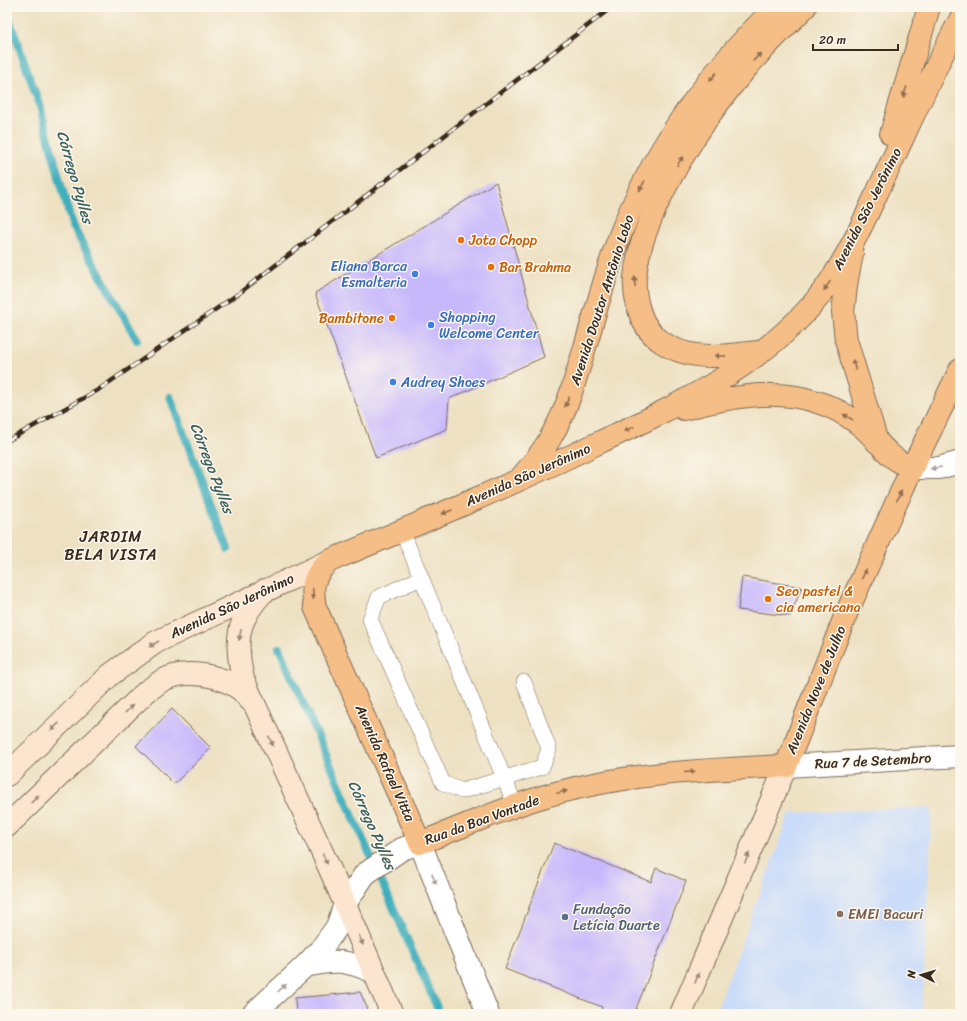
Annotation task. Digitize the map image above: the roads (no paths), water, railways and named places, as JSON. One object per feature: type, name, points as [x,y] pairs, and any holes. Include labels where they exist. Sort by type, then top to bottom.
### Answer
[{"type":"main road","name":"Avenida Doutor Antônio Lobo","points":[[518,482],[552,436],[573,389],[616,246],[635,200],[659,155],[694,101],[731,54],[776,7]]},
{"type":"main road","points":[[759,352],[709,356],[697,355],[673,349],[655,338],[642,320],[636,300],[635,277],[640,248],[656,208],[677,166],[710,115],[748,67],[805,7]]},
{"type":"main road","points":[[877,442],[846,340],[843,312],[846,279],[852,253],[916,54],[929,7]]},
{"type":"main road","points":[[938,62],[957,7]]},
{"type":"main road","points":[[938,62],[960,20]]},
{"type":"main road","name":"Avenida São Jerônimo","points":[[7,775],[110,675],[156,642],[213,617],[265,590],[329,561],[518,482],[651,419],[722,379],[780,336],[809,309],[825,289],[860,228],[938,62]]},
{"type":"main road","name":"Avenida Nove de Julho","points":[[681,1014],[786,766],[846,614],[912,468],[960,370]]},
{"type":"main road","points":[[651,419],[723,398],[759,394],[790,395],[812,400],[836,410],[857,422],[897,462],[912,468]]},
{"type":"main road","name":"Avenida Rafael Vitta","points":[[329,561],[319,570],[314,581],[312,594],[315,607],[411,846]]},
{"type":"main road","points":[[265,590],[250,606],[243,618],[239,638],[238,659],[242,679],[345,904],[392,1014]]},
{"type":"main road","points":[[7,826],[148,691],[164,680],[183,674],[213,677],[241,690],[254,705]]},
{"type":"main road","name":"Rua da Boa Vontade","points":[[411,846],[539,798],[604,782],[664,774],[786,766]]},
{"type":"street","points":[[912,468],[939,468],[960,462]]},
{"type":"street","name":"Rua 7 de Setembro","points":[[786,766],[960,756]]},
{"type":"street","name":"Rua da Boa Vontade","points":[[253,1014],[305,966],[321,949],[337,927],[345,904],[366,874],[411,846]]},
{"type":"street","name":"Avenida Rafael Vitta","points":[[411,846],[488,1014]]},
{"type":"street","points":[[305,966],[329,961],[352,962],[374,972]]},
{"type":"lane","points":[[402,531],[516,806]]},
{"type":"lane","points":[[421,578],[379,597],[370,618],[443,783],[462,791],[542,767],[549,749],[524,682]]},
{"type":"waterway","name":"Córrego Pylles","points":[[7,13],[39,103],[72,225],[137,340]]},
{"type":"waterway","name":"Córrego Pylles","points":[[170,397],[228,549]]},
{"type":"waterway","name":"Córrego Pylles","points":[[279,648],[440,1014]]},
{"type":"railway","points":[[7,441],[98,390],[238,294],[612,7]]},
{"type":"place","name":"Jota Chopp","points":[[461,240]]},
{"type":"place","name":"Bar Brahma","points":[[491,267]]},
{"type":"place","name":"Eliana Barca Esmalteria","points":[[415,274]]},
{"type":"place","name":"Bambitone","points":[[392,318]]},
{"type":"place","name":"Shopping Welcome Center","points":[[431,325]]},
{"type":"place","name":"Audrey Shoes","points":[[393,382]]},
{"type":"place","name":"Seo pastel & cia americana","points":[[768,599]]},
{"type":"place","name":"EMEI Bacuri","points":[[840,914]]},
{"type":"place","name":"Fundação Letícia Duarte","points":[[565,917]]},
{"type":"district","name":"JARDIM BELA VISTA","points":[[111,545]]}]
